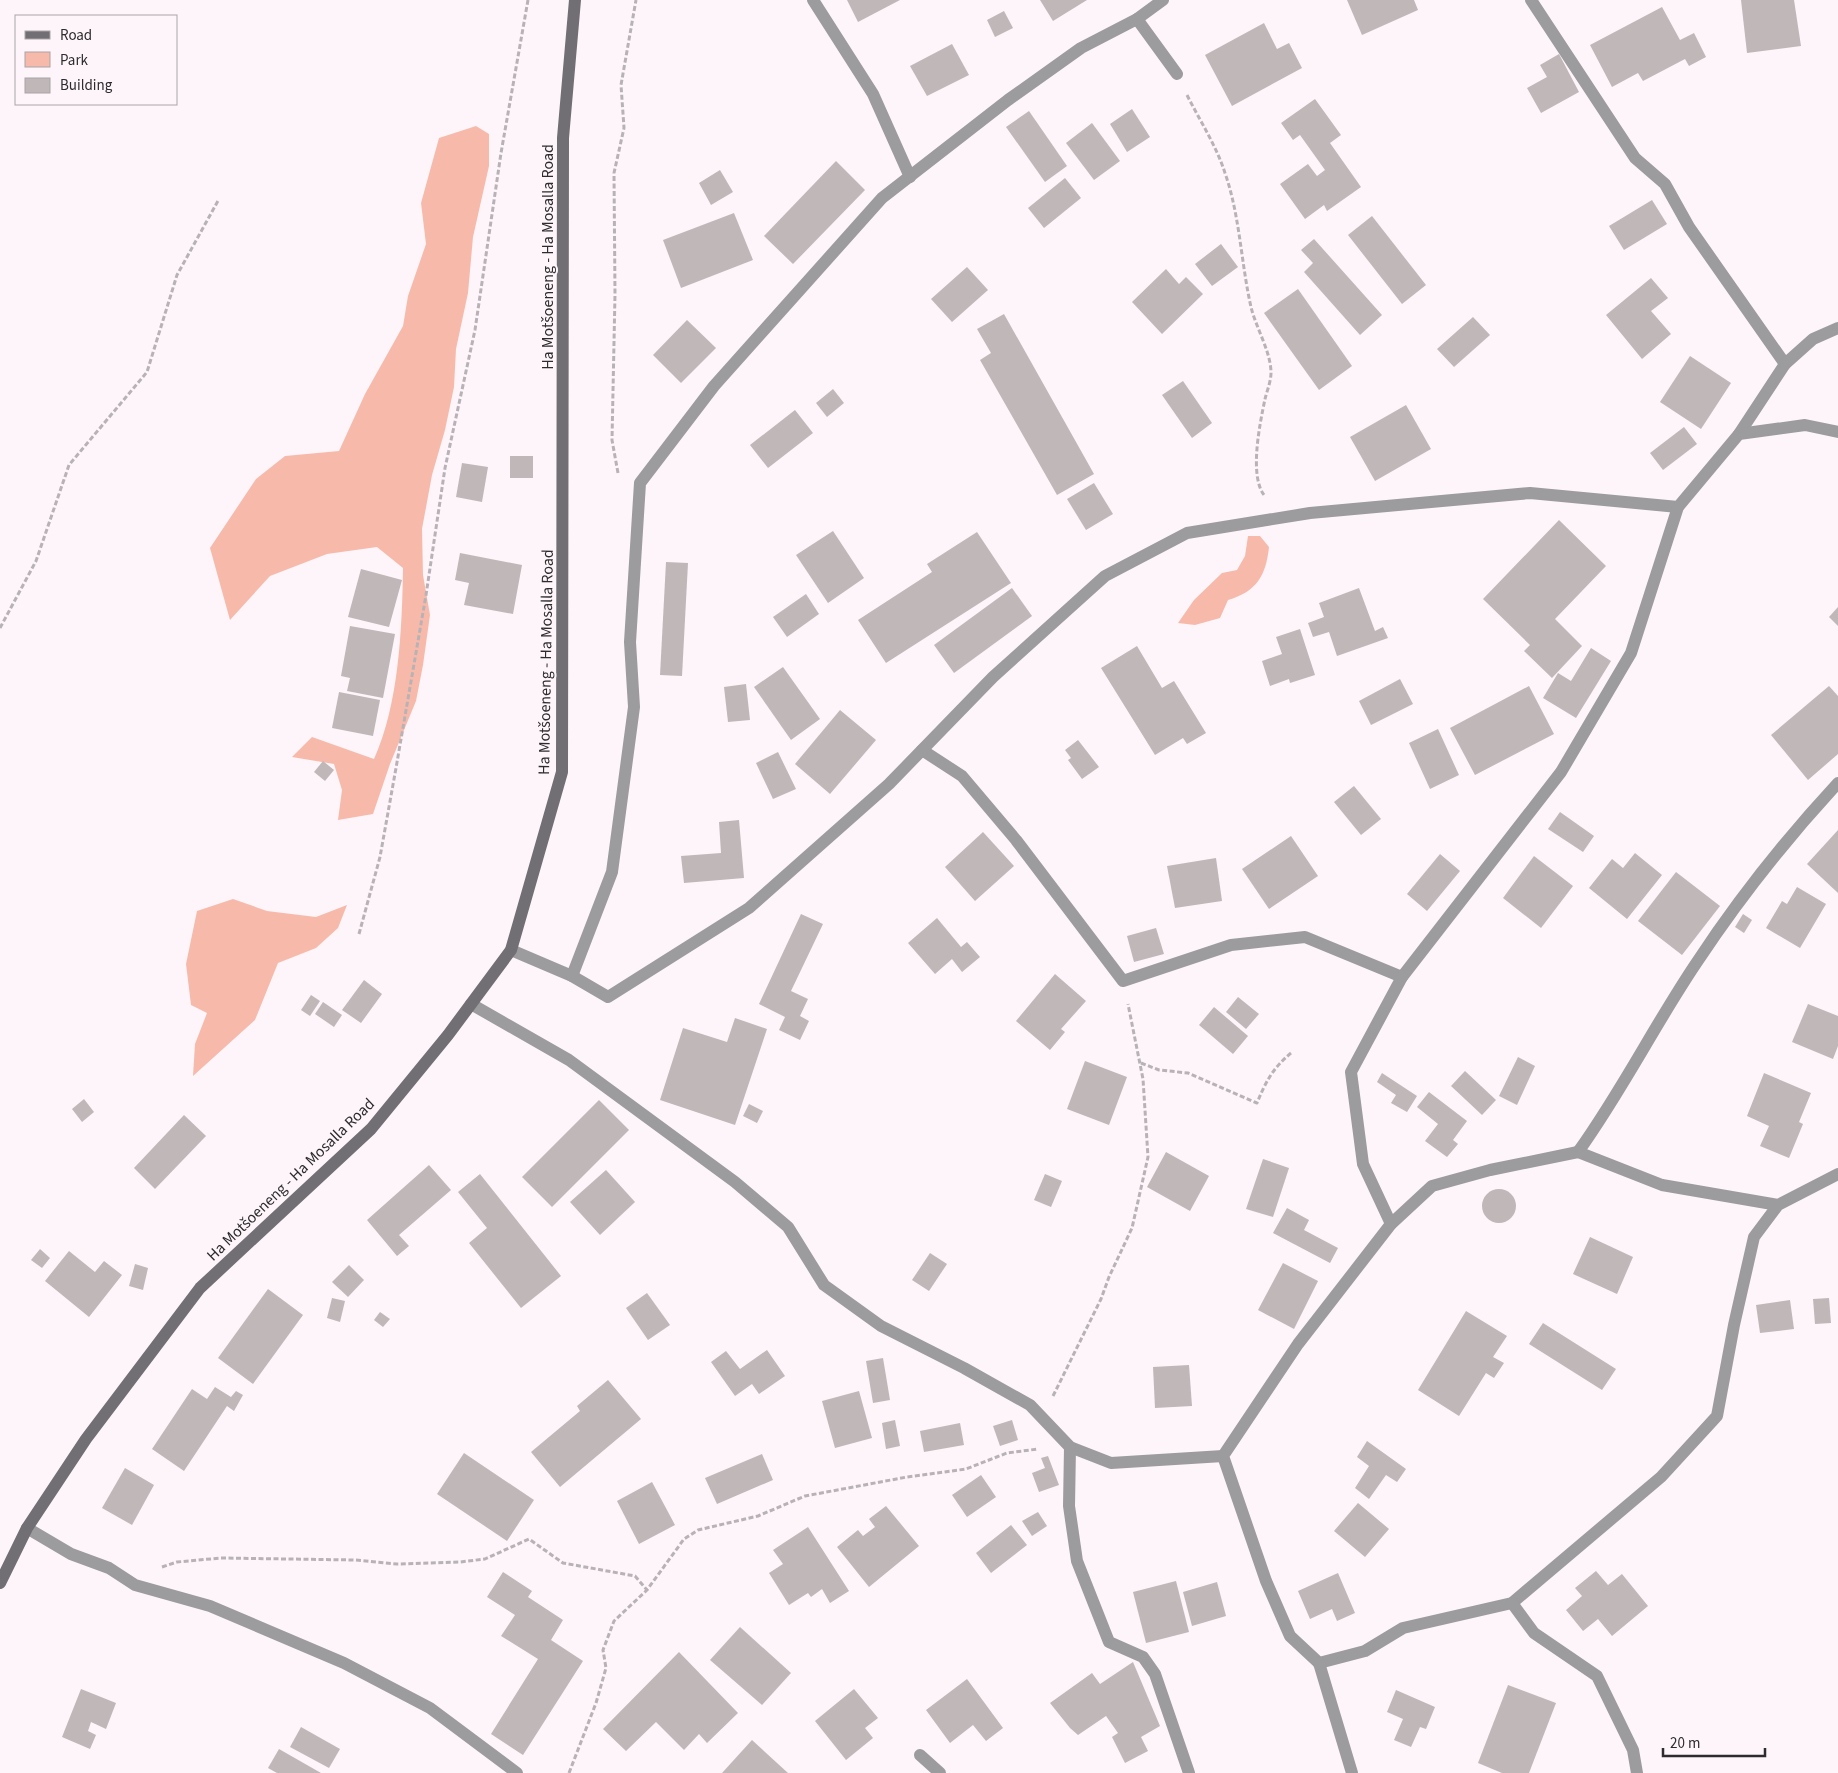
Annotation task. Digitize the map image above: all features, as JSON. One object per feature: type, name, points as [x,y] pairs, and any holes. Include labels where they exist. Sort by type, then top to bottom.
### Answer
[{"type":"main road","name":"Ha Motšoeneng - Ha Mosalla Road","points":[[0,1583],[26,1528],[86,1439],[200,1288],[371,1128],[471,1004],[511,950],[562,772],[562,138],[575,0]]},
{"type":"street","points":[[813,0],[873,94],[910,177]]},
{"type":"street","points":[[572,976],[612,872],[634,706],[630,642],[640,483],[714,386],[882,198],[1008,100],[1081,48],[1137,19],[1164,0]]},
{"type":"street","points":[[1531,0],[1635,158],[1665,184],[1689,227],[1785,364]]},
{"type":"street","points":[[1137,19],[1177,74]]},
{"type":"street","points":[[1391,1224],[1363,1164],[1352,1072],[1402,977],[1566,763],[1630,653],[1678,507],[1739,434],[1785,364],[1814,338],[1838,328]]},
{"type":"street","points":[[1739,434],[1805,425],[1838,432]]},
{"type":"street","points":[[511,950],[572,976],[608,997],[750,908],[889,784],[993,677],[1105,576],[1187,533],[1282,518],[1530,493],[1678,507]]},
{"type":"street","points":[[922,750],[962,776],[1016,840],[1123,981],[1231,945],[1305,937],[1402,977]]},
{"type":"street","points":[[1578,1152],[1610,1107],[1697,962],[1793,832],[1838,783]]},
{"type":"street","points":[[471,1004],[569,1060],[735,1182],[788,1228],[824,1285],[881,1326],[1030,1404],[1070,1447],[1111,1463],[1223,1456]]},
{"type":"street","points":[[1223,1456],[1298,1344],[1391,1224],[1432,1186],[1490,1170],[1578,1152],[1662,1185],[1778,1205]]},
{"type":"street","points":[[1319,1663],[1365,1651],[1403,1628],[1512,1603],[1661,1477],[1718,1416],[1734,1326],[1754,1237],[1778,1205],[1838,1174]]},
{"type":"street","points":[[1070,1447],[1069,1506],[1078,1560],[1110,1642],[1143,1657],[1155,1674],[1189,1773]]},
{"type":"street","points":[[1223,1456],[1266,1581],[1290,1636],[1319,1663],[1352,1773]]},
{"type":"street","points":[[26,1528],[71,1554],[109,1568],[135,1585],[210,1606],[344,1663],[430,1708],[517,1773]]},
{"type":"street","points":[[1512,1603],[1534,1633],[1598,1676],[1633,1750],[1637,1773]]},
{"type":"street","points":[[920,1754],[940,1773]]},
{"type":"path","points":[[359,934],[380,857],[391,798],[426,595],[445,468],[475,330],[501,153],[528,0]]},
{"type":"path","points":[[636,0],[622,85],[624,128],[614,173],[616,294],[612,440],[621,490],[639,496]]},
{"type":"path","points":[[1177,74],[1196,114],[1212,140],[1226,174],[1239,232],[1251,306],[1258,332],[1267,352],[1271,373],[1256,451],[1260,489],[1282,518]]},
{"type":"path","points":[[0,628],[36,561],[69,465],[147,372],[177,275],[219,200]]},
{"type":"path","points":[[1030,1404],[1052,1399],[1101,1299],[1108,1277],[1132,1228],[1148,1157],[1145,1102],[1140,1063],[1123,981]]},
{"type":"path","points":[[1140,1063],[1159,1070],[1188,1073],[1257,1103],[1267,1078],[1276,1066],[1292,1053]]},
{"type":"path","points":[[569,1773],[596,1703],[606,1668],[603,1650],[614,1621],[647,1590],[684,1539],[698,1530],[758,1516],[805,1496],[825,1494],[884,1481],[966,1469],[1007,1453],[1054,1445],[1070,1447]]},
{"type":"path","points":[[135,1585],[166,1564],[177,1562],[221,1558],[273,1558],[318,1561],[356,1560],[397,1564],[460,1562],[485,1559],[529,1539],[563,1563],[635,1576],[647,1590]]},
{"type":"green space","points":[[476,126],[489,134],[489,166],[473,237],[468,293],[456,349],[454,387],[445,430],[432,475],[422,529],[423,575],[430,615],[416,701],[390,764],[373,814],[338,820],[342,790],[334,764],[292,757],[312,737],[374,759],[389,715],[398,666],[403,568],[377,547],[327,554],[270,576],[230,620],[210,548],[256,479],[285,456],[339,451],[365,394],[403,326],[408,296],[426,244],[421,203],[439,138]]},
{"type":"green space","points":[[1248,536],[1260,536],[1269,547],[1268,557],[1258,581],[1246,592],[1228,600],[1220,618],[1195,625],[1178,623],[1194,600],[1222,573],[1237,570],[1245,556]]},
{"type":"green space","points":[[233,899],[267,911],[316,917],[347,905],[338,928],[316,948],[278,963],[255,1020],[193,1076],[195,1044],[207,1013],[191,1005],[186,964],[197,911]]},
{"type":"building","points":[[847,0],[900,0],[858,22]]},
{"type":"building","points":[[1040,0],[1087,0],[1053,21]]},
{"type":"building","points":[[1347,0],[1414,0],[1418,10],[1362,35]]},
{"type":"building","points":[[1741,0],[1794,0],[1801,46],[1747,53]]},
{"type":"building","points":[[1662,7],[1680,40],[1694,33],[1706,57],[1689,66],[1685,59],[1643,81],[1638,73],[1612,87],[1590,45]]},
{"type":"building","points":[[1004,11],[1013,28],[995,37],[987,20]]},
{"type":"building","points":[[1264,23],[1277,49],[1289,43],[1302,68],[1232,106],[1205,55]]},
{"type":"building","points":[[952,44],[969,75],[927,96],[910,66]]},
{"type":"building","points":[[1559,54],[1579,92],[1541,113],[1527,88],[1547,77],[1540,65]]},
{"type":"building","points":[[1315,99],[1341,135],[1330,143],[1361,187],[1327,211],[1324,205],[1305,219],[1280,184],[1308,164],[1317,176],[1325,170],[1300,135],[1293,140],[1281,123]]},
{"type":"building","points":[[1132,109],[1150,137],[1127,152],[1110,124]]},
{"type":"building","points":[[1029,111],[1067,166],[1045,182],[1006,127]]},
{"type":"building","points":[[1092,123],[1120,161],[1094,180],[1066,143]]},
{"type":"building","points":[[836,161],[865,190],[793,264],[764,236]]},
{"type":"building","points":[[720,170],[733,192],[711,205],[699,183]]},
{"type":"building","points":[[1065,178],[1081,198],[1044,228],[1028,208]]},
{"type":"building","points":[[1652,200],[1667,224],[1624,250],[1609,226]]},
{"type":"building","points":[[734,213],[753,260],[681,288],[663,240]]},
{"type":"building","points":[[1372,216],[1426,285],[1402,304],[1348,235]]},
{"type":"building","points":[[1314,239],[1382,315],[1360,335],[1304,272],[1313,263],[1301,250]]},
{"type":"building","points":[[1221,244],[1238,267],[1212,286],[1195,264]]},
{"type":"building","points":[[967,267],[988,290],[952,322],[931,299]]},
{"type":"building","points":[[1166,269],[1179,284],[1186,277],[1203,294],[1162,334],[1132,302]]},
{"type":"building","points":[[1651,278],[1668,298],[1651,311],[1671,334],[1642,359],[1606,315]]},
{"type":"building","points":[[1298,289],[1352,366],[1319,390],[1264,313]]},
{"type":"building","points":[[1004,314],[1094,474],[1057,495],[980,360],[991,353],[977,329]]},
{"type":"building","points":[[1473,317],[1490,335],[1454,367],[1437,349]]},
{"type":"building","points":[[687,320],[716,348],[681,383],[653,355]]},
{"type":"building","points":[[1690,356],[1731,383],[1701,429],[1660,402]]},
{"type":"building","points":[[1183,381],[1212,423],[1192,438],[1162,395]]},
{"type":"building","points":[[833,389],[844,403],[827,417],[816,403]]},
{"type":"building","points":[[1406,405],[1431,449],[1375,481],[1350,437]]},
{"type":"building","points":[[795,410],[813,433],[768,468],[750,445]]},
{"type":"building","points":[[1684,427],[1697,444],[1663,470],[1650,453]]},
{"type":"building","points":[[510,456],[533,456],[533,478],[510,478]]},
{"type":"building","points":[[462,463],[488,467],[482,502],[456,497]]},
{"type":"building","points":[[1094,483],[1113,514],[1086,530],[1067,499]]},
{"type":"building","points":[[1559,520],[1606,566],[1555,619],[1582,646],[1552,678],[1524,651],[1530,645],[1483,599]]},
{"type":"building","points":[[833,531],[864,578],[828,603],[796,555]]},
{"type":"building","points":[[977,532],[1011,583],[886,663],[858,620],[932,572],[927,564]]},
{"type":"building","points":[[460,553],[522,565],[513,614],[464,605],[469,583],[455,580]]},
{"type":"building","points":[[666,562],[688,563],[682,676],[660,675]]},
{"type":"building","points":[[361,569],[402,580],[389,627],[348,617]]},
{"type":"building","points":[[1012,588],[1032,616],[954,673],[934,645]]},
{"type":"building","points":[[1359,588],[1375,631],[1383,627],[1388,638],[1337,656],[1329,632],[1313,637],[1308,623],[1324,617],[1319,603]]},
{"type":"building","points":[[806,594],[819,614],[787,637],[773,617]]},
{"type":"building","points":[[1838,607],[1838,626],[1829,617]]},
{"type":"building","points":[[350,626],[395,634],[383,698],[347,691],[350,678],[341,676]]},
{"type":"building","points":[[1300,629],[1315,675],[1290,683],[1289,679],[1270,686],[1262,661],[1282,654],[1276,637]]},
{"type":"building","points":[[1137,646],[1162,688],[1174,681],[1206,733],[1187,744],[1183,738],[1155,755],[1101,668]]},
{"type":"building","points":[[1591,648],[1611,661],[1576,718],[1543,698],[1558,673],[1571,681]]},
{"type":"building","points":[[783,667],[820,719],[791,740],[754,687]]},
{"type":"building","points":[[1400,679],[1413,704],[1371,725],[1359,701]]},
{"type":"building","points":[[746,684],[750,720],[728,722],[724,687]]},
{"type":"building","points":[[1529,686],[1554,734],[1475,775],[1450,728]]},
{"type":"building","points":[[1829,686],[1838,696],[1838,754],[1808,780],[1771,735]]},
{"type":"building","points":[[339,692],[380,700],[373,736],[332,728]]},
{"type":"building","points":[[840,710],[876,740],[830,794],[795,764]]},
{"type":"building","points":[[1438,729],[1459,775],[1430,789],[1409,743]]},
{"type":"building","points":[[1078,740],[1099,767],[1082,779],[1068,760],[1071,758],[1065,750]]},
{"type":"building","points":[[778,752],[796,789],[773,799],[756,763]]},
{"type":"building","points":[[323,761],[334,770],[325,781],[314,772]]},
{"type":"building","points":[[1354,786],[1381,819],[1361,835],[1334,802]]},
{"type":"building","points":[[1560,812],[1594,836],[1583,852],[1548,829]]},
{"type":"building","points":[[739,820],[744,878],[684,883],[681,856],[721,853],[719,822]]},
{"type":"building","points":[[1838,830],[1838,893],[1807,864]]},
{"type":"building","points":[[983,832],[1014,866],[975,901],[945,867]]},
{"type":"building","points":[[1291,836],[1318,876],[1269,909],[1242,869]]},
{"type":"building","points":[[1635,853],[1662,875],[1627,919],[1589,888],[1612,859],[1623,868]]},
{"type":"building","points":[[1440,854],[1460,871],[1427,911],[1407,894]]},
{"type":"building","points":[[1534,856],[1573,886],[1541,928],[1503,898]]},
{"type":"building","points":[[1216,858],[1222,901],[1175,908],[1167,866]]},
{"type":"building","points":[[1676,872],[1720,906],[1682,955],[1638,921]]},
{"type":"building","points":[[1797,887],[1826,904],[1800,948],[1766,928],[1782,901],[1787,904]]},
{"type":"building","points":[[801,914],[823,924],[791,991],[808,999],[800,1016],[809,1021],[800,1040],[779,1030],[785,1017],[759,1004]]},
{"type":"building","points":[[1743,914],[1752,920],[1744,933],[1735,927]]},
{"type":"building","points":[[937,918],[961,947],[967,942],[980,957],[962,972],[952,959],[935,974],[908,943]]},
{"type":"building","points":[[1156,928],[1164,954],[1134,962],[1127,936]]},
{"type":"building","points":[[1055,974],[1086,1001],[1061,1029],[1065,1032],[1050,1050],[1016,1021]]},
{"type":"building","points":[[364,980],[382,994],[361,1023],[342,1010]]},
{"type":"building","points":[[311,995],[320,1001],[310,1016],[301,1010]]},
{"type":"building","points":[[1238,997],[1259,1014],[1246,1029],[1226,1012]]},
{"type":"building","points":[[323,1002],[342,1015],[334,1027],[315,1014]]},
{"type":"building","points":[[1808,1004],[1838,1016],[1838,1046],[1833,1059],[1792,1042]]},
{"type":"building","points":[[1214,1007],[1248,1036],[1233,1054],[1199,1025]]},
{"type":"building","points":[[735,1018],[767,1029],[735,1125],[660,1100],[683,1028],[727,1042]]},
{"type":"building","points":[[1518,1057],[1535,1066],[1517,1105],[1499,1096]]},
{"type":"building","points":[[1085,1061],[1127,1077],[1109,1125],[1067,1109]]},
{"type":"building","points":[[1465,1071],[1496,1100],[1482,1115],[1451,1086]]},
{"type":"building","points":[[1382,1073],[1417,1096],[1407,1112],[1391,1103],[1396,1095],[1377,1082]]},
{"type":"building","points":[[1764,1073],[1811,1093],[1799,1122],[1803,1124],[1789,1158],[1760,1146],[1769,1126],[1747,1116]]},
{"type":"building","points":[[1429,1092],[1467,1121],[1453,1140],[1458,1144],[1447,1157],[1425,1141],[1438,1124],[1417,1107]]},
{"type":"building","points":[[84,1099],[94,1112],[82,1122],[72,1109]]},
{"type":"building","points":[[599,1100],[629,1130],[552,1207],[522,1177]]},
{"type":"building","points":[[749,1104],[763,1111],[757,1123],[743,1116]]},
{"type":"building","points":[[184,1115],[206,1136],[155,1189],[134,1168]]},
{"type":"building","points":[[1166,1152],[1209,1176],[1190,1211],[1147,1187]]},
{"type":"building","points":[[1263,1159],[1289,1168],[1273,1217],[1246,1209]]},
{"type":"building","points":[[429,1165],[451,1190],[399,1235],[409,1246],[397,1256],[367,1220]]},
{"type":"building","points":[[606,1170],[635,1202],[600,1235],[570,1202]]},
{"type":"building","points":[[480,1174],[561,1276],[521,1308],[469,1243],[487,1228],[458,1192]]},
{"type":"building","points":[[1045,1174],[1062,1181],[1051,1207],[1034,1200]]},
{"type":"building","points":[[1499,1189],[1506,1190],[1511,1194],[1515,1199],[1515,1213],[1511,1218],[1506,1222],[1499,1223],[1492,1222],[1487,1218],[1483,1213],[1482,1206],[1483,1199],[1487,1194],[1492,1190]]},
{"type":"building","points":[[1287,1208],[1309,1220],[1304,1230],[1338,1248],[1330,1263],[1273,1233]]},
{"type":"building","points":[[1590,1237],[1633,1257],[1617,1294],[1573,1274]]},
{"type":"building","points":[[40,1249],[50,1258],[42,1268],[31,1260]]},
{"type":"building","points":[[69,1251],[95,1272],[104,1261],[122,1275],[89,1317],[45,1281]]},
{"type":"building","points":[[930,1253],[947,1264],[929,1291],[912,1280]]},
{"type":"building","points":[[1283,1263],[1318,1281],[1294,1329],[1258,1310]]},
{"type":"building","points":[[135,1264],[148,1268],[143,1290],[129,1286]]},
{"type":"building","points":[[349,1265],[364,1280],[348,1297],[332,1282]]},
{"type":"building","points":[[268,1289],[303,1315],[253,1384],[218,1358]]},
{"type":"building","points":[[647,1293],[670,1325],[648,1340],[626,1308]]},
{"type":"building","points":[[332,1298],[345,1301],[340,1322],[327,1318]]},
{"type":"building","points":[[1829,1298],[1831,1323],[1815,1324],[1813,1299]]},
{"type":"building","points":[[1790,1300],[1794,1329],[1760,1333],[1756,1305]]},
{"type":"building","points":[[1466,1311],[1507,1336],[1493,1357],[1504,1363],[1494,1378],[1486,1373],[1459,1416],[1418,1390]]},
{"type":"building","points":[[380,1312],[390,1319],[383,1327],[374,1320]]},
{"type":"building","points":[[1543,1323],[1616,1369],[1602,1390],[1529,1344]]},
{"type":"building","points":[[767,1350],[785,1376],[759,1394],[752,1384],[735,1396],[711,1362],[726,1351],[740,1369]]},
{"type":"building","points":[[883,1358],[890,1400],[873,1403],[866,1361]]},
{"type":"building","points":[[1189,1365],[1192,1406],[1155,1408],[1153,1367]]},
{"type":"building","points":[[608,1380],[641,1419],[560,1487],[531,1452],[580,1411],[577,1406]]},
{"type":"building","points":[[215,1387],[231,1397],[236,1391],[243,1395],[234,1411],[227,1406],[184,1471],[152,1449],[192,1389],[207,1399]]},
{"type":"building","points":[[859,1391],[872,1438],[835,1448],[822,1401]]},
{"type":"building","points":[[895,1420],[900,1446],[886,1449],[882,1423]]},
{"type":"building","points":[[1012,1420],[1018,1440],[1000,1446],[993,1426]]},
{"type":"building","points":[[960,1423],[964,1445],[924,1452],[920,1431]]},
{"type":"building","points":[[1367,1441],[1406,1469],[1397,1482],[1386,1475],[1369,1499],[1355,1488],[1369,1466],[1357,1457]]},
{"type":"building","points":[[464,1453],[534,1500],[507,1541],[437,1494]]},
{"type":"building","points":[[762,1454],[773,1480],[717,1504],[705,1478]]},
{"type":"building","points":[[1048,1456],[1059,1485],[1039,1492],[1032,1473],[1045,1468],[1041,1458]]},
{"type":"building","points":[[125,1468],[154,1485],[132,1525],[102,1508]]},
{"type":"building","points":[[981,1475],[996,1497],[967,1517],[952,1495]]},
{"type":"building","points":[[652,1482],[675,1525],[639,1544],[617,1501]]},
{"type":"building","points":[[1358,1503],[1389,1529],[1365,1557],[1334,1531]]},
{"type":"building","points":[[886,1506],[919,1546],[869,1587],[837,1547],[858,1530],[863,1536],[875,1527],[869,1519]]},
{"type":"building","points":[[1038,1512],[1047,1526],[1032,1536],[1022,1521]]},
{"type":"building","points":[[1011,1525],[1027,1545],[991,1573],[976,1553]]},
{"type":"building","points":[[808,1527],[849,1591],[830,1603],[822,1589],[811,1597],[808,1593],[789,1605],[769,1573],[783,1564],[773,1550]]},
{"type":"building","points":[[1596,1571],[1608,1585],[1622,1574],[1648,1606],[1612,1636],[1598,1619],[1583,1631],[1566,1610],[1582,1596],[1575,1588]]},
{"type":"building","points":[[503,1572],[532,1591],[528,1597],[563,1620],[551,1640],[583,1661],[523,1755],[491,1734],[538,1659],[501,1636],[515,1615],[487,1597]]},
{"type":"building","points":[[1338,1573],[1355,1613],[1337,1621],[1332,1609],[1310,1619],[1298,1591]]},
{"type":"building","points":[[1176,1581],[1189,1632],[1146,1643],[1133,1592]]},
{"type":"building","points":[[1217,1582],[1226,1616],[1192,1626],[1183,1592]]},
{"type":"building","points":[[740,1627],[791,1673],[762,1705],[710,1660]]},
{"type":"building","points":[[679,1652],[738,1713],[707,1743],[699,1734],[684,1750],[656,1722],[626,1751],[603,1729]]},
{"type":"building","points":[[1133,1662],[1160,1726],[1141,1737],[1148,1751],[1125,1763],[1112,1737],[1118,1733],[1106,1716],[1078,1735],[1050,1703],[1092,1673],[1100,1684]]},
{"type":"building","points":[[967,1679],[1003,1728],[986,1741],[973,1725],[950,1743],[926,1710]]},
{"type":"building","points":[[1508,1685],[1556,1703],[1529,1773],[1502,1773],[1478,1763]]},
{"type":"building","points":[[81,1689],[116,1703],[106,1729],[91,1722],[88,1731],[96,1735],[90,1749],[62,1737]]},
{"type":"building","points":[[854,1689],[878,1718],[865,1728],[873,1738],[846,1760],[815,1721]]},
{"type":"building","points":[[1396,1690],[1435,1707],[1426,1729],[1420,1727],[1411,1747],[1394,1740],[1403,1719],[1387,1712]]},
{"type":"building","points":[[301,1727],[340,1749],[329,1768],[290,1747]]},
{"type":"building","points":[[752,1740],[788,1773],[722,1773]]},
{"type":"building","points":[[279,1749],[321,1773],[277,1773],[268,1768]]}]
